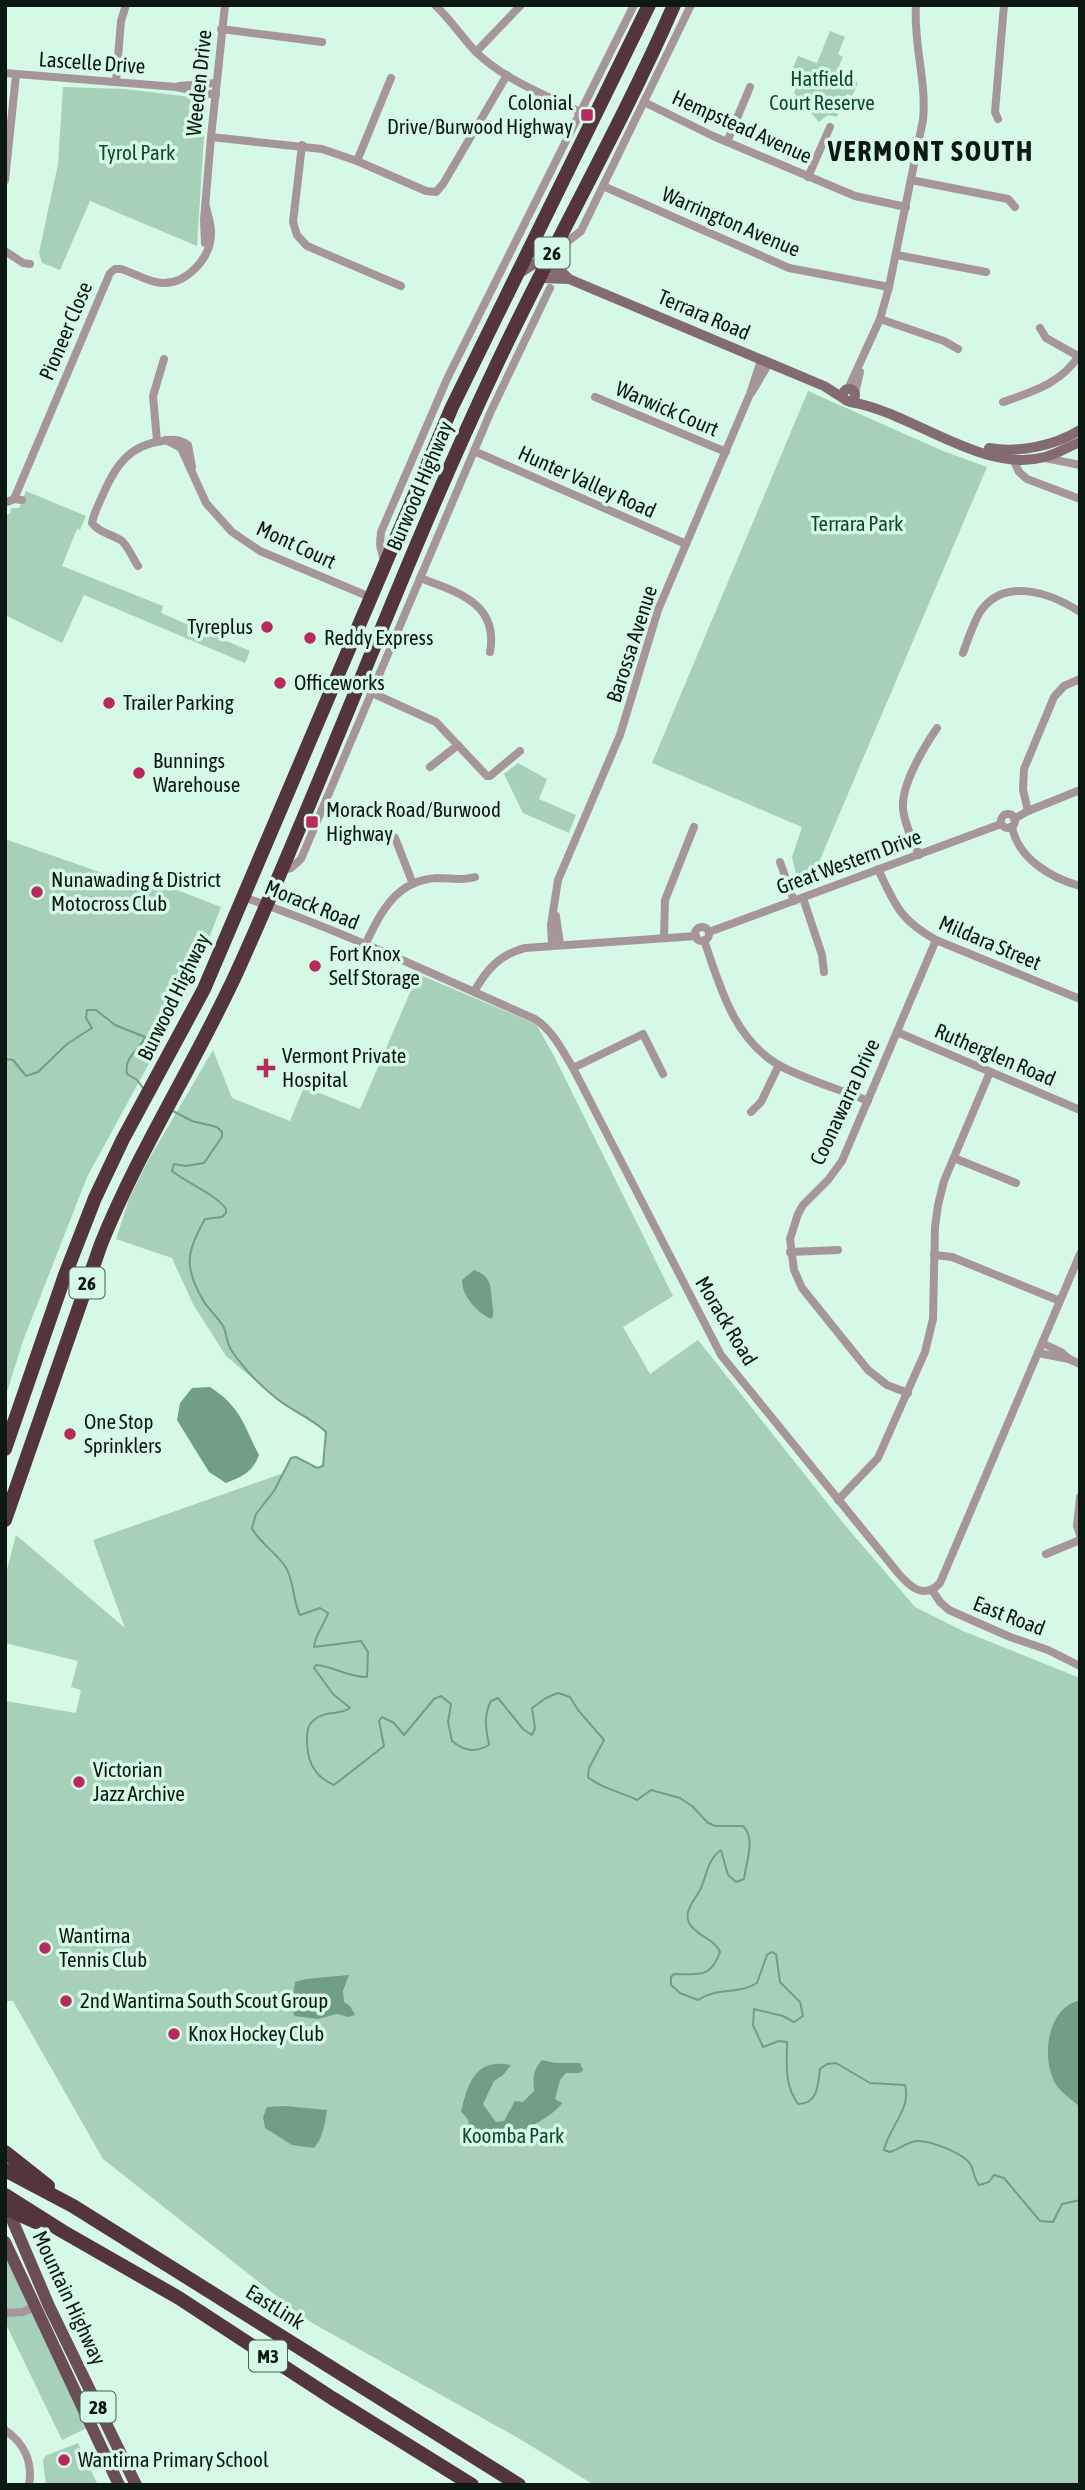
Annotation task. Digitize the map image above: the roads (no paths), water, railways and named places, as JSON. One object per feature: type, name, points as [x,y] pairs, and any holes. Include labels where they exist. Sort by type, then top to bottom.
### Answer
[{"type":"highway","name":"Burwood Highway","points":[[5,1449],[86,1220],[123,1139],[204,989],[452,407],[649,5]]},
{"type":"highway","name":"Burwood Highway","points":[[5,1520],[101,1244],[131,1173],[225,997],[267,905],[495,368],[543,280],[557,244],[674,5]]},
{"type":"highway","points":[[538,230],[557,244]]},
{"type":"highway","points":[[15,1423],[22,1435],[33,1442]]},
{"type":"highway","points":[[8,2154],[73,2206]]},
{"type":"highway","name":"EastLink","points":[[5,2170],[73,2206],[519,2485]]},
{"type":"highway","points":[[5,2195],[34,2216]]},
{"type":"highway","points":[[5,2208],[34,2216]]},
{"type":"highway","name":"M3","points":[[34,2216],[179,2298],[472,2485]]},
{"type":"main road","name":"Mountain Highway","points":[[5,2203],[49,2306],[136,2485]]},
{"type":"main road","name":"Mountain Highway","points":[[5,2242],[119,2485]]},
{"type":"main road","points":[[34,2308],[49,2306]]},
{"type":"main road","points":[[88,2419],[101,2412]]},
{"type":"street","points":[[116,81],[121,21],[126,5]]},
{"type":"street","name":"Weeden Drive","points":[[202,260],[211,237],[206,206],[225,5]]},
{"type":"street","points":[[435,5],[476,52],[507,75],[580,112]]},
{"type":"street","points":[[476,52],[521,5]]},
{"type":"street","name":"Burwood Highway","points":[[385,564],[380,545],[381,532],[452,368],[634,5]]},
{"type":"street","points":[[565,275],[557,244],[567,242],[578,235],[691,5]]},
{"type":"street","points":[[850,394],[890,287],[925,101],[915,30],[916,5]]},
{"type":"street","points":[[998,119],[995,112],[1004,5]]},
{"type":"street","points":[[221,29],[322,43]]},
{"type":"street","name":"Lascelle Drive","points":[[5,73],[176,87],[216,95]]},
{"type":"street","points":[[5,180],[16,75]]},
{"type":"street","points":[[211,137],[302,145],[337,153],[426,191],[436,192],[507,75]]},
{"type":"street","points":[[357,161],[391,78]]},
{"type":"street","name":"Lascelle Drive","points":[[176,87],[216,83]]},
{"type":"street","points":[[727,142],[750,87]]},
{"type":"street","name":"Hempstead Avenue","points":[[644,102],[727,142],[855,196],[906,207]]},
{"type":"street","points":[[808,177],[830,127]]},
{"type":"street","points":[[302,145],[293,222],[297,235],[307,246],[401,286]]},
{"type":"street","points":[[911,180],[1008,199],[1015,207]]},
{"type":"street","name":"Warrington Avenue","points":[[603,186],[789,268],[890,287]]},
{"type":"street","points":[[535,202],[538,230]]},
{"type":"street","points":[[5,251],[23,263],[30,264]]},
{"type":"street","points":[[897,255],[986,272]]},
{"type":"street","name":"Pioneer Close","points":[[14,501],[110,273],[121,269],[152,282],[168,283],[187,276],[202,260]]},
{"type":"street","points":[[516,276],[534,264],[543,280],[542,305]]},
{"type":"street","name":"Terrara Road","points":[[543,280],[565,275],[765,362],[850,394],[983,454],[1013,459],[1044,457],[1078,436]]},
{"type":"street","name":"Burwood Highway","points":[[282,870],[291,868],[301,859],[474,451],[542,305],[543,280]]},
{"type":"street","points":[[880,319],[944,341],[958,349]]},
{"type":"street","points":[[1003,402],[1043,388],[1070,369],[1079,355],[1045,338],[1040,328]]},
{"type":"street","points":[[138,566],[128,558],[130,551],[121,541],[96,528],[92,523],[110,479],[121,461],[141,446],[161,441],[153,396],[164,359]]},
{"type":"street","name":"Barossa Avenue","points":[[556,944],[554,906],[558,880],[620,735],[658,610],[765,362]]},
{"type":"street","name":"Warwick Court","points":[[595,397],[726,452]]},
{"type":"street","name":"Burwood Highway","points":[[430,418],[452,407]]},
{"type":"street","name":"Terrara Road","points":[[965,446],[1010,450],[1078,436]]},
{"type":"street","name":"Mont Court","points":[[161,441],[181,441],[188,444],[193,477],[206,503],[216,516],[248,544],[370,597]]},
{"type":"street","name":"Hunter Valley Road","points":[[474,451],[687,544]]},
{"type":"street","points":[[1044,457],[1080,465]]},
{"type":"street","points":[[1013,459],[1019,472],[1027,479],[1080,499]]},
{"type":"street","points":[[435,504],[449,509]]},
{"type":"street","points":[[420,578],[468,599],[482,610],[491,627],[490,652]]},
{"type":"street","points":[[963,653],[979,613],[1004,593],[1023,590],[1043,594],[1080,612]]},
{"type":"street","points":[[1028,811],[1023,790],[1024,769],[1054,697],[1064,686],[1080,679]]},
{"type":"street","points":[[372,693],[436,722],[487,776],[520,751]]},
{"type":"street","points":[[919,855],[905,819],[903,797],[922,751],[937,728]]},
{"type":"street","points":[[430,767],[458,745]]},
{"type":"street","points":[[1080,790],[1028,811],[1013,823],[1019,845],[1030,860],[1053,876],[1080,886]]},
{"type":"street","name":"Great Western Drive","points":[[474,992],[483,975],[501,957],[514,950],[556,944],[703,936],[1001,824],[1006,828],[1013,823]]},
{"type":"street","points":[[664,939],[665,900],[694,827]]},
{"type":"street","points":[[395,838],[413,884]]},
{"type":"street","points":[[779,862],[822,955],[824,972]]},
{"type":"street","name":"Mildara Street","points":[[878,869],[898,911],[916,929],[936,940],[1080,999]]},
{"type":"street","points":[[366,945],[386,904],[396,894],[413,884],[430,879],[464,880],[475,877]]},
{"type":"street","name":"Morack Road","points":[[243,897],[366,945],[545,1025],[573,1068],[720,1355],[906,1583],[919,1591],[932,1590]]},
{"type":"street","points":[[703,936],[727,1006],[740,1028],[759,1050],[779,1065],[868,1101]]},
{"type":"street","name":"Coonawarra Drive","points":[[908,1393],[887,1385],[868,1370],[802,1288],[794,1270],[790,1238],[797,1214],[803,1205],[828,1181],[842,1161],[936,940]]},
{"type":"street","name":"Rutherglen Road","points":[[897,1032],[1080,1110]]},
{"type":"street","points":[[573,1068],[643,1034],[663,1074]]},
{"type":"street","points":[[751,1112],[761,1102],[779,1065]]},
{"type":"street","points":[[838,1500],[878,1458],[925,1352],[933,1319],[938,1205],[954,1158],[990,1072]]},
{"type":"street","points":[[954,1158],[1016,1183]]},
{"type":"street","points":[[790,1252],[838,1250]]},
{"type":"street","points":[[932,1590],[940,1583],[1080,1254]]},
{"type":"street","points":[[934,1255],[953,1257],[1060,1301]]},
{"type":"street","points":[[1042,1343],[1080,1364]]},
{"type":"street","points":[[1038,1353],[1069,1359]]},
{"type":"street","points":[[1046,1554],[1080,1537],[1077,1525],[1080,1497]]},
{"type":"street","name":"East Road","points":[[932,1590],[949,1610],[1010,1637],[1048,1650],[1080,1666]]},
{"type":"street","points":[[5,2313],[34,2308]]},
{"type":"street","points":[[5,2430],[14,2437],[27,2455],[30,2468],[29,2485]]},
{"type":"waterway","points":[[5,1059],[13,1060],[26,1076],[38,1072],[67,1044],[92,1028],[86,1018],[87,1010],[96,1010],[115,1025],[145,1037],[130,1058],[127,1068],[127,1074],[143,1088]]},
{"type":"waterway","points":[[171,1110],[192,1121],[217,1127],[222,1132],[222,1137],[204,1163],[186,1166],[174,1164],[172,1171],[216,1199],[226,1209],[222,1217],[205,1219],[194,1241],[190,1259],[192,1278],[205,1303],[223,1326],[230,1348],[247,1370],[276,1398],[326,1432],[323,1466],[317,1468],[296,1457],[291,1458],[274,1491],[256,1514],[252,1528],[285,1566],[300,1615],[320,1608],[328,1613],[314,1647],[361,1641],[368,1652],[367,1677],[354,1676],[322,1666],[316,1665],[314,1668],[333,1694],[350,1708],[318,1717],[310,1725],[307,1732],[307,1749],[317,1773],[334,1785],[384,1746],[379,1721],[382,1717],[394,1723],[404,1735],[434,1699],[441,1696],[451,1704],[448,1722],[452,1741],[465,1749],[474,1750],[489,1745],[486,1717],[491,1701],[498,1698],[523,1729],[532,1735],[535,1728],[532,1708],[558,1693],[570,1697],[604,1740],[589,1768],[588,1777],[593,1781],[637,1800],[651,1790],[680,1798],[708,1823],[716,1826],[743,1826],[747,1831],[750,1844],[744,1879],[736,1882],[728,1875],[721,1850],[711,1862],[688,1912],[688,1921],[692,1927],[714,1943],[720,1952],[716,1961],[703,1973],[674,1974],[671,1977],[671,1985],[680,1993],[698,2000],[712,1994],[750,1987],[757,1983],[767,1955],[771,1952],[776,1954],[780,1982],[800,2002],[803,2016],[794,2022],[783,2016],[754,2009],[753,2025],[763,2047],[779,2041],[787,2042],[788,2082],[798,2104],[810,2101],[813,2097],[820,2069],[827,2064],[836,2063],[870,2083],[905,2085],[905,2102],[884,2150],[890,2152],[916,2141],[946,2148],[967,2160],[979,2185],[989,2182],[994,2175],[1004,2178],[1040,2221],[1053,2222],[1062,2204],[1080,2200]]},
{"type":"place","name":"Colonial Drive/Burwood Highway","points":[[587,115]]},
{"type":"place","name":"Tyreplus","points":[[267,627]]},
{"type":"place","name":"Reddy Express","points":[[310,638]]},
{"type":"place","name":"Officeworks","points":[[280,683]]},
{"type":"place","name":"Trailer Parking","points":[[109,703]]},
{"type":"place","name":"Bunnings Warehouse","points":[[139,773]]},
{"type":"place","name":"Morack Road/Burwood Highway","points":[[312,822]]},
{"type":"place","name":"Nunawading & District Motocross Club","points":[[37,892]]},
{"type":"place","name":"Fort Knox Self Storage","points":[[315,966]]},
{"type":"place","name":"Vermont Private Hospital","points":[[266,1068]]},
{"type":"place","name":"One Stop Sprinklers","points":[[70,1434]]},
{"type":"place","name":"Victorian Jazz Archive","points":[[79,1782]]},
{"type":"place","name":"Wantirna Tennis Club","points":[[45,1948]]},
{"type":"place","name":"2nd Wantirna South Scout Group","points":[[66,2001]]},
{"type":"place","name":"Knox Hockey Club","points":[[174,2034]]},
{"type":"place","name":"Wantirna Primary School","points":[[64,2460]]},
{"type":"district","name":"VERMONT SOUTH","points":[[931,151]]},
{"type":"park label","name":"Hatfield Court Reserve","points":[[822,91]]},
{"type":"park label","name":"Tyrol Park","points":[[137,153]]},
{"type":"park label","name":"Terrara Park","points":[[857,524]]},
{"type":"park label","name":"Koomba Park","points":[[513,2136]]}]
